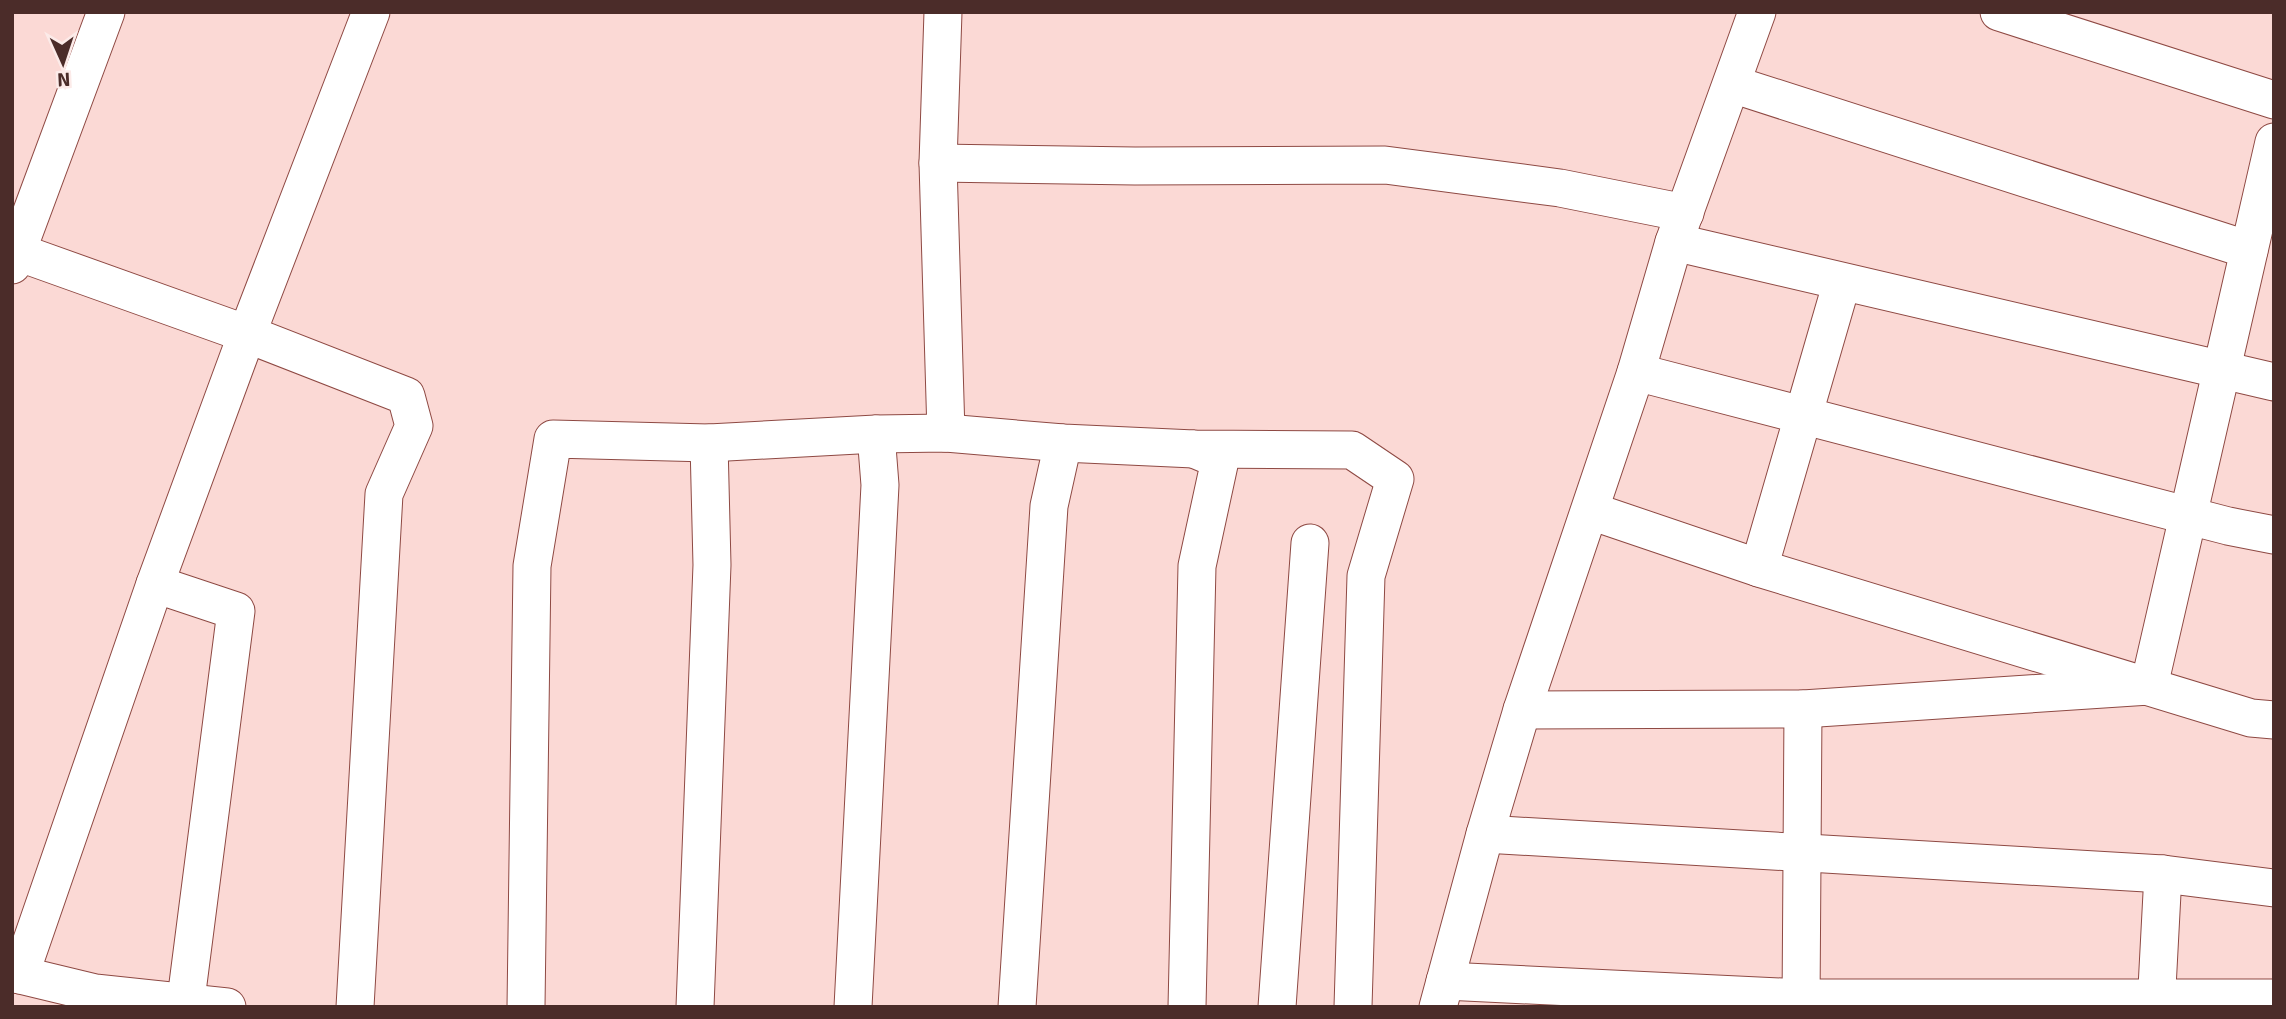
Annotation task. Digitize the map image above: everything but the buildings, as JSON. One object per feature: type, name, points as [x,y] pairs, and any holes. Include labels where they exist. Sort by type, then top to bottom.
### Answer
[{"type":"street","points":[[106,12],[14,256],[247,334],[406,396],[414,426],[384,494],[355,1007]]},
{"type":"street","points":[[227,1007],[95,993],[16,974],[247,334],[371,12]]},
{"type":"street","points":[[943,12],[938,163],[946,433]]},
{"type":"street","points":[[1757,12],[1680,227],[1591,511],[1522,710],[1442,994],[1802,1002],[2157,1002],[2274,998]]},
{"type":"street","points":[[1999,12],[2274,100]]},
{"type":"street","points":[[1732,84],[2249,250]]},
{"type":"street","points":[[2149,686],[2249,250],[2268,192],[2274,142]]},
{"type":"street","points":[[938,163],[1135,166],[1385,165],[1560,188],[1842,282],[2274,382]]},
{"type":"street","points":[[1759,568],[1842,282]]},
{"type":"street","points":[[1636,372],[2188,516],[2274,535]]},
{"type":"street","points":[[526,1007],[531,566],[553,439],[709,443],[946,433],[1063,443],[1194,449],[1352,450],[1395,479],[1366,576],[1353,1007]]},
{"type":"street","points":[[853,1007],[880,485],[876,434]]},
{"type":"street","points":[[695,1007],[712,565],[709,443]]},
{"type":"street","points":[[1017,1007],[1049,506],[1063,443]]},
{"type":"street","points":[[1187,1007],[1197,566],[1220,460],[1194,449]]},
{"type":"street","points":[[1591,511],[1759,568],[2251,718],[2274,720]]},
{"type":"street","points":[[1277,1007],[1310,543]]},
{"type":"street","points":[[155,584],[236,611],[186,1004]]},
{"type":"street","points":[[1522,710],[1803,709],[2149,686]]},
{"type":"street","points":[[1802,1002],[1803,709]]},
{"type":"street","points":[[1485,834],[2163,874],[2274,888]]},
{"type":"street","points":[[2157,1002],[2163,874]]}]
